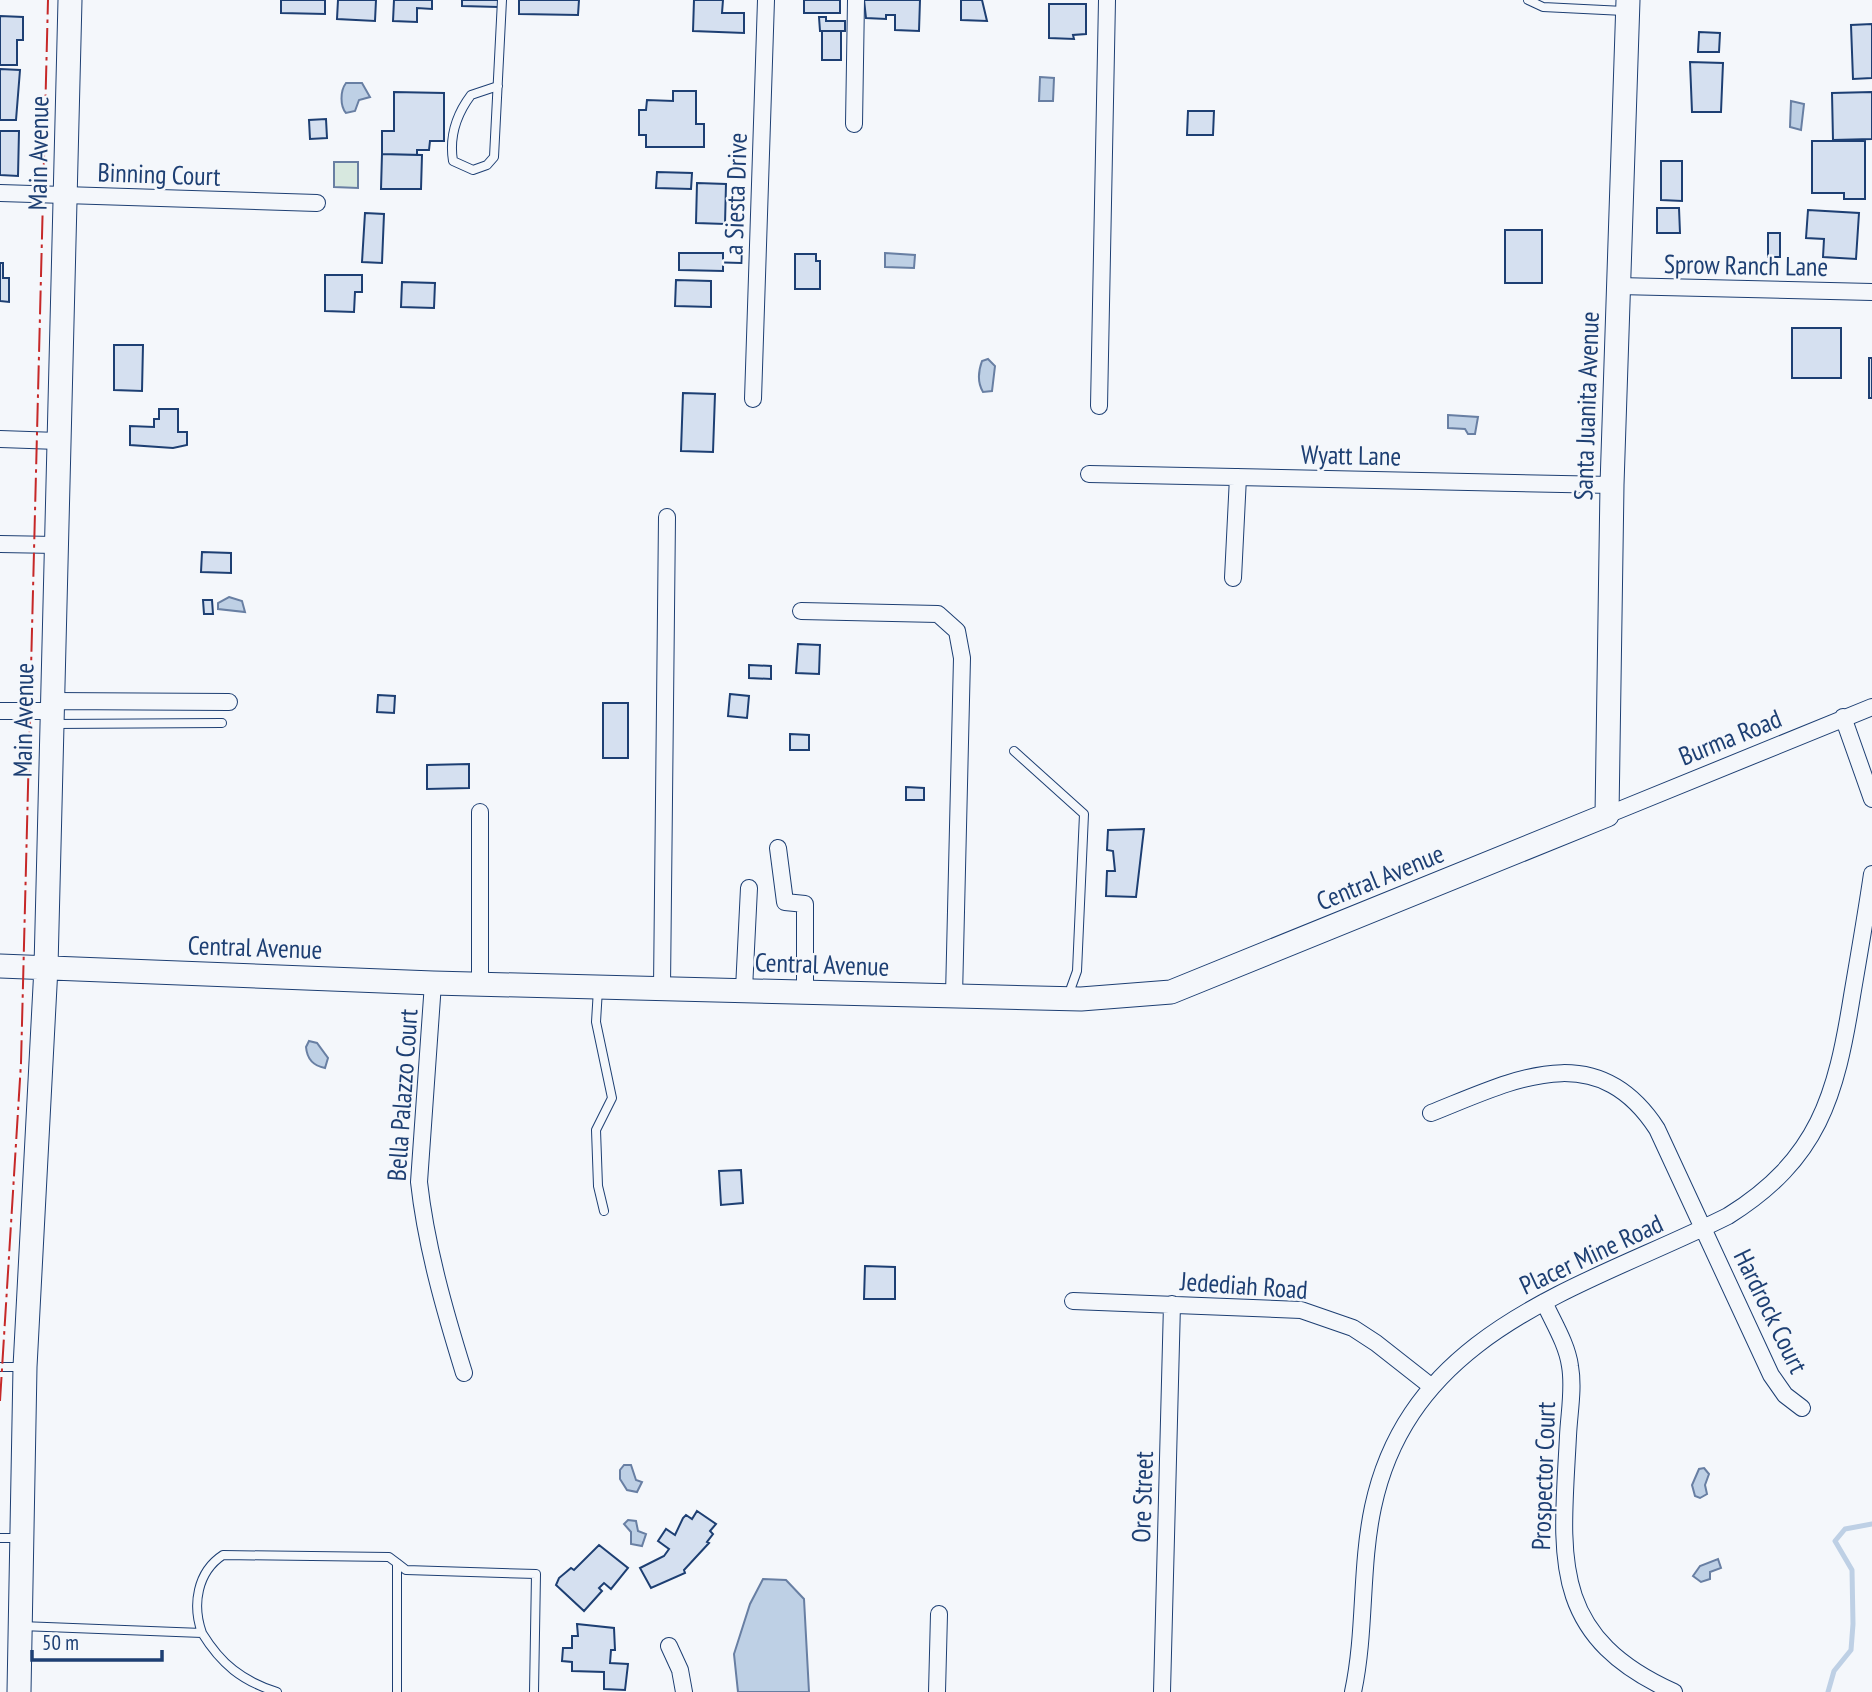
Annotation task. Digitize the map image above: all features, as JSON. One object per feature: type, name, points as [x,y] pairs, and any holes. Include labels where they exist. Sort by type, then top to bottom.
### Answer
[{"type":"street","name":"Main Avenue","points":[[19,1692],[20,1626],[11,1538],[25,1367],[46,967],[70,0]]},
{"type":"street","name":"La Siesta Drive","points":[[754,399],[766,0]]},
{"type":"street","points":[[854,124],[856,0]]},
{"type":"street","points":[[1099,406],[1107,0]]},
{"type":"street","name":"Santa Juanita Avenue","points":[[1607,815],[1612,485],[1628,6]]},
{"type":"street","name":"Binning Court","points":[[0,193],[317,204]]},
{"type":"street","name":"Sprow Ranch Lane","points":[[1618,286],[1872,292]]},
{"type":"street","points":[[0,439],[58,441]]},
{"type":"street","name":"Wyatt Lane","points":[[1089,474],[1612,485]]},
{"type":"street","points":[[1233,579],[1238,477]]},
{"type":"street","points":[[662,987],[667,517]]},
{"type":"street","points":[[0,544],[55,545]]},
{"type":"street","points":[[801,611],[938,614],[957,631],[962,658],[954,996]]},
{"type":"street","points":[[0,711],[52,712],[229,702]]},
{"type":"street","name":"Burma Road","points":[[1607,815],[1872,707]]},
{"type":"street","points":[[1843,717],[1872,799]]},
{"type":"street","points":[[480,812],[480,983]]},
{"type":"street","name":"Central Avenue","points":[[0,966],[433,983],[1067,999],[1171,992],[1607,815]]},
{"type":"street","points":[[778,848],[785,902],[805,904],[805,991]]},
{"type":"street","name":"Placer Mine Road","points":[[1353,1692],[1360,1658],[1366,1552],[1373,1506],[1393,1448],[1432,1387],[1476,1343],[1544,1302],[1703,1228],[1749,1203],[1768,1187],[1801,1150],[1821,1119],[1842,1061],[1869,907],[1872,874]]},
{"type":"street","points":[[744,989],[748,888]]},
{"type":"street","name":"Bella Palazzo Court","points":[[433,983],[419,1182],[422,1206],[464,1373]]},
{"type":"street","name":"Hardrock Court","points":[[1431,1113],[1530,1075],[1555,1072],[1579,1074],[1602,1082],[1634,1101],[1650,1119],[1771,1375],[1785,1395],[1802,1408]]},
{"type":"street","name":"Jedediah Road","points":[[1073,1301],[1274,1307],[1327,1318],[1376,1342],[1432,1387]]},
{"type":"street","name":"Prospector Court","points":[[1544,1302],[1570,1365],[1563,1532],[1565,1565],[1573,1597],[1588,1626],[1608,1651],[1634,1672],[1674,1692]]},
{"type":"street","name":"Ore Street","points":[[1162,1692],[1172,1304]]},
{"type":"street","points":[[937,1692],[939,1614]]},
{"type":"street","points":[[669,1646],[680,1670],[684,1692]]},
{"type":"lane","points":[[498,86],[471,94],[454,125],[453,161],[473,170],[487,165],[494,157],[498,86],[502,0]]},
{"type":"lane","points":[[1528,0],[1543,7],[1628,6]]},
{"type":"lane","points":[[52,712],[222,723]]},
{"type":"lane","points":[[1014,751],[1084,814],[1077,971],[1067,999]]},
{"type":"lane","points":[[599,986],[596,1022],[612,1098],[596,1130],[598,1186],[604,1211]]},
{"type":"lane","points":[[0,1367],[25,1367]]},
{"type":"lane","points":[[277,1692],[258,1689],[232,1671],[215,1654],[202,1633],[197,1612],[199,1589],[209,1567],[223,1555],[389,1557],[406,1570],[536,1574],[534,1692]]},
{"type":"lane","points":[[397,1563],[397,1692]]},
{"type":"lane","points":[[20,1626],[202,1633]]},
{"type":"shaded area","points":[[334,162],[358,162],[358,188],[334,187]]},
{"type":"water","points":[[1040,77],[1054,78],[1053,101],[1039,101]]},
{"type":"water","points":[[346,83],[362,83],[370,97],[359,100],[355,111],[346,113],[342,98]]},
{"type":"water","points":[[1791,101],[1804,104],[1801,130],[1790,127]]},
{"type":"water","points":[[885,253],[915,255],[914,268],[885,267]]},
{"type":"water","points":[[988,359],[995,366],[992,391],[983,392],[979,373],[982,361]]},
{"type":"water","points":[[1448,415],[1478,417],[1475,434],[1468,434],[1465,429],[1448,428]]},
{"type":"water","points":[[229,597],[242,601],[245,612],[218,609],[218,603]]},
{"type":"water","points":[[309,1041],[317,1043],[328,1058],[325,1068],[314,1064],[310,1058],[306,1047]]},
{"type":"water","points":[[624,1465],[631,1465],[636,1480],[642,1482],[637,1492],[627,1490],[620,1479],[620,1470]]},
{"type":"water","points":[[1704,1468],[1709,1474],[1705,1485],[1707,1494],[1700,1498],[1695,1496],[1692,1485],[1699,1469]]},
{"type":"water","points":[[628,1520],[636,1521],[638,1531],[646,1534],[642,1546],[631,1544],[631,1532],[624,1524]]},
{"type":"water","points":[[1718,1559],[1721,1568],[1710,1572],[1710,1579],[1701,1582],[1693,1576],[1700,1566]]},
{"type":"water","points":[[763,1579],[786,1580],[804,1599],[809,1692],[738,1692],[734,1654],[750,1604]]},
{"type":"building","points":[[281,0],[325,0],[325,14],[281,13]]},
{"type":"building","points":[[338,0],[376,0],[375,21],[337,19]]},
{"type":"building","points":[[394,0],[432,0],[432,9],[417,8],[417,22],[393,21]]},
{"type":"building","points":[[462,0],[498,0],[498,7],[462,6]]},
{"type":"building","points":[[519,0],[579,0],[578,15],[519,14]]},
{"type":"building","points":[[694,0],[723,0],[722,13],[744,13],[744,33],[693,31]]},
{"type":"building","points":[[804,0],[840,0],[840,13],[804,13]]},
{"type":"building","points":[[864,0],[920,0],[919,31],[895,30],[895,15],[886,15],[886,19],[866,18]]},
{"type":"building","points":[[961,0],[982,0],[987,21],[961,20]]},
{"type":"building","points":[[1049,4],[1086,4],[1086,34],[1073,35],[1074,39],[1049,38]]},
{"type":"building","points":[[0,16],[23,17],[23,40],[17,40],[17,65],[0,65]]},
{"type":"building","points":[[819,17],[826,17],[826,21],[845,21],[845,31],[820,31]]},
{"type":"building","points":[[1872,24],[1872,78],[1853,79],[1851,25]]},
{"type":"building","points":[[822,31],[841,31],[841,60],[822,60]]},
{"type":"building","points":[[1699,32],[1720,33],[1719,52],[1698,52]]},
{"type":"building","points":[[1690,62],[1723,63],[1721,112],[1692,112]]},
{"type":"building","points":[[0,69],[20,70],[16,120],[0,120]]},
{"type":"building","points":[[673,91],[696,91],[696,124],[704,124],[704,147],[646,147],[646,135],[639,135],[639,110],[646,110],[647,100],[673,101]]},
{"type":"building","points":[[394,92],[444,93],[444,141],[430,141],[429,150],[417,150],[417,155],[382,154],[382,131],[394,131]]},
{"type":"building","points":[[1872,92],[1872,139],[1833,140],[1832,93]]},
{"type":"building","points":[[1188,111],[1214,111],[1213,135],[1187,135]]},
{"type":"building","points":[[326,119],[327,138],[310,139],[309,120]]},
{"type":"building","points":[[0,131],[19,131],[18,176],[0,175]]},
{"type":"building","points":[[1812,141],[1865,141],[1865,199],[1844,199],[1844,193],[1812,193]]},
{"type":"building","points":[[382,154],[422,155],[421,189],[381,189]]},
{"type":"building","points":[[1661,161],[1682,161],[1682,201],[1661,200]]},
{"type":"building","points":[[657,172],[692,173],[691,189],[656,188]]},
{"type":"building","points":[[697,183],[726,184],[725,224],[696,223]]},
{"type":"building","points":[[1657,208],[1679,208],[1680,233],[1657,233]]},
{"type":"building","points":[[1808,210],[1859,213],[1856,259],[1823,257],[1824,239],[1806,238]]},
{"type":"building","points":[[365,213],[384,214],[382,263],[362,262]]},
{"type":"building","points":[[1505,230],[1542,230],[1542,283],[1505,283]]},
{"type":"building","points":[[1768,233],[1780,233],[1780,257],[1768,257]]},
{"type":"building","points":[[679,253],[723,253],[723,271],[679,270]]},
{"type":"building","points":[[795,254],[816,254],[816,261],[820,261],[820,289],[795,289]]},
{"type":"building","points":[[0,263],[3,263],[3,278],[9,278],[9,302],[0,301]]},
{"type":"building","points":[[325,275],[362,275],[362,292],[355,292],[354,312],[325,311]]},
{"type":"building","points":[[676,280],[711,281],[711,307],[675,306]]},
{"type":"building","points":[[402,282],[435,283],[434,308],[401,307]]},
{"type":"building","points":[[1792,328],[1841,328],[1841,378],[1792,378]]},
{"type":"building","points":[[114,345],[143,345],[142,391],[114,390]]},
{"type":"building","points":[[1869,358],[1872,358],[1872,398],[1869,398]]},
{"type":"building","points":[[683,393],[715,394],[713,452],[681,451]]},
{"type":"building","points":[[159,409],[178,409],[178,432],[187,432],[187,445],[173,448],[130,445],[130,426],[154,427],[154,419],[159,419]]},
{"type":"building","points":[[202,552],[231,553],[231,573],[201,572]]},
{"type":"building","points":[[203,600],[212,600],[213,614],[204,614]]},
{"type":"building","points":[[798,644],[820,645],[819,674],[796,673]]},
{"type":"building","points":[[749,665],[771,666],[771,679],[749,678]]},
{"type":"building","points":[[730,694],[749,696],[747,718],[728,716]]},
{"type":"building","points":[[378,695],[395,696],[394,713],[377,712]]},
{"type":"building","points":[[603,703],[628,703],[628,758],[603,758]]},
{"type":"building","points":[[790,734],[809,735],[809,750],[790,750]]},
{"type":"building","points":[[469,764],[469,788],[427,789],[427,765]]},
{"type":"building","points":[[906,787],[924,788],[924,800],[906,800]]},
{"type":"building","points":[[1144,829],[1136,897],[1106,896],[1107,871],[1115,871],[1113,851],[1107,850],[1108,830]]},
{"type":"building","points":[[741,1170],[743,1203],[721,1205],[719,1171]]},
{"type":"building","points":[[865,1266],[895,1267],[895,1299],[864,1299]]},
{"type":"building","points":[[697,1511],[716,1524],[710,1531],[713,1534],[707,1542],[709,1543],[684,1570],[685,1573],[651,1588],[640,1568],[664,1556],[669,1549],[658,1541],[666,1529],[675,1535],[683,1518],[686,1515],[692,1519]]},
{"type":"building","points":[[599,1545],[628,1568],[611,1589],[604,1583],[599,1588],[602,1591],[584,1611],[556,1585],[559,1578],[571,1568],[574,1570]]},
{"type":"building","points":[[577,1624],[614,1628],[615,1650],[611,1650],[610,1663],[628,1664],[625,1690],[604,1689],[604,1672],[572,1671],[572,1662],[562,1661],[563,1648],[572,1648],[572,1636],[578,1636]]},
{"type":"waterway","points":[[1828,1692],[1834,1671],[1851,1650],[1853,1624],[1852,1570],[1835,1541],[1845,1529],[1872,1524]]},
{"type":"power","points":[[0,1401],[21,1063],[48,0]]}]
